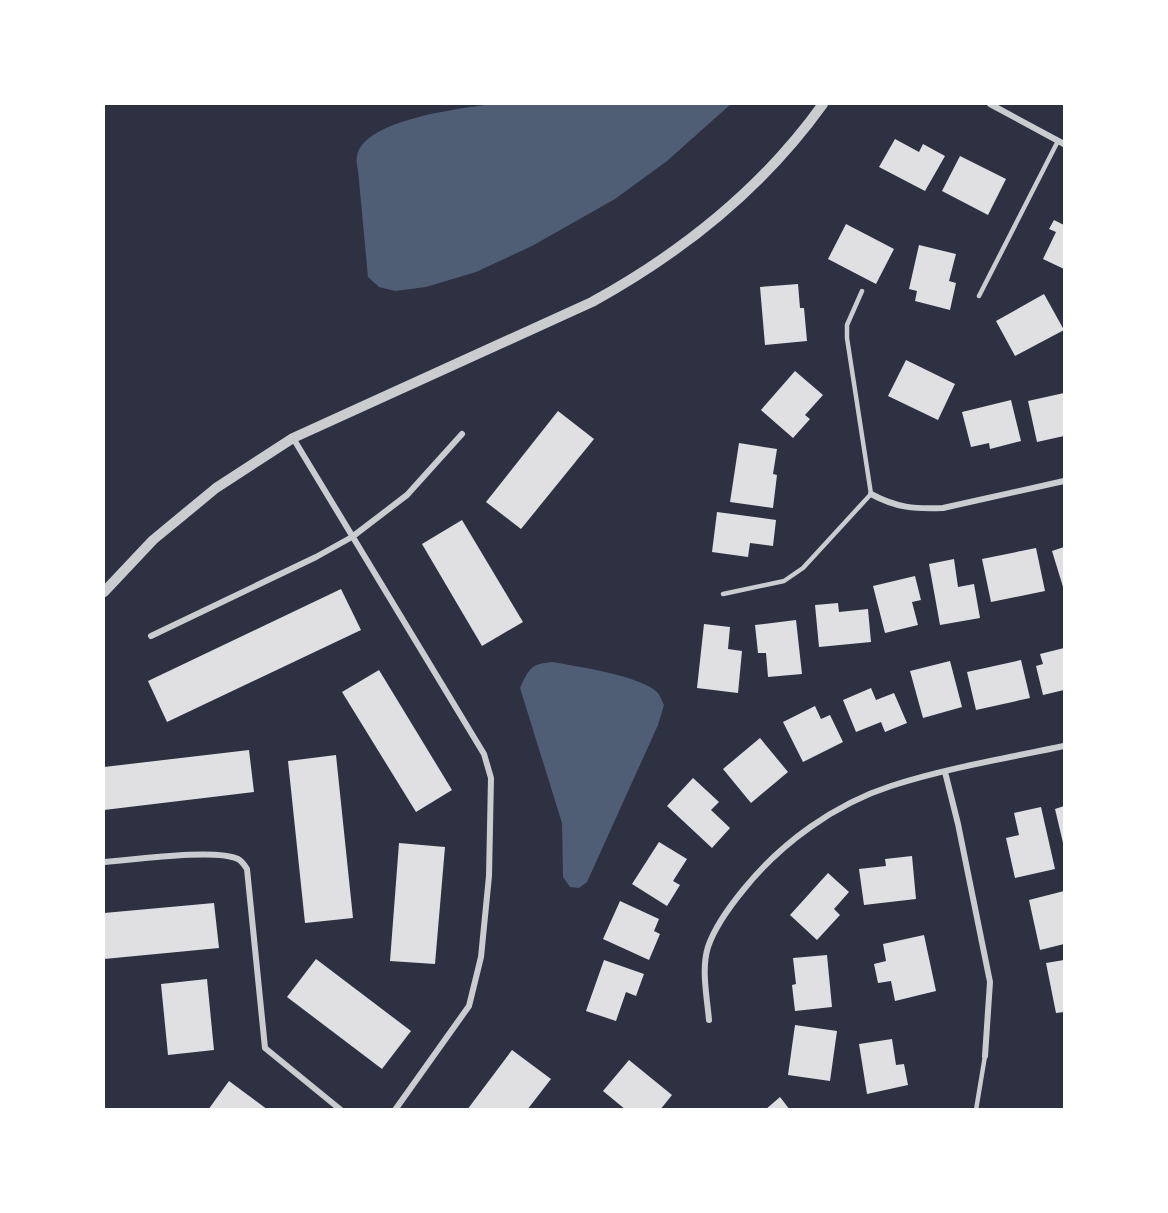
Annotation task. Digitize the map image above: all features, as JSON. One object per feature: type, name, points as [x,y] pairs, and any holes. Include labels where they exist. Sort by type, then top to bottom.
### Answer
[{"type":"street","points":[[104,592],[153,540],[216,488],[293,438],[592,302],[636,278],[676,251],[734,204],[784,153],[823,104]]},
{"type":"street","points":[[990,104],[1061,143]]},
{"type":"street","points":[[151,636],[316,557],[352,537],[407,495],[462,434]]},
{"type":"street","points":[[293,438],[484,754],[491,778],[489,876],[481,957],[469,1006],[395,1110]]},
{"type":"street","points":[[871,494],[892,505],[925,509],[943,508],[1065,481]]},
{"type":"street","points":[[709,1020],[705,963],[708,947],[728,909],[757,873],[798,836],[842,807],[890,786],[1065,746]]},
{"type":"street","points":[[945,772],[958,824],[990,982],[985,1056]]},
{"type":"street","points":[[104,862],[222,854],[240,860],[247,870],[265,1048],[341,1110]]},
{"type":"lane","points":[[979,296],[1061,143]]},
{"type":"lane","points":[[723,594],[784,581],[803,568],[871,494],[847,338],[847,325],[862,291]]},
{"type":"lane","points":[[975,1110],[985,1056]]},
{"type":"water","points":[[493,104],[731,104],[667,161],[615,199],[532,246],[476,272],[426,287],[395,291],[379,287],[368,277],[357,161],[357,156],[364,143],[395,124],[439,112]]},
{"type":"water","points":[[552,662],[608,672],[637,681],[657,692],[664,705],[658,725],[587,882],[579,888],[570,887],[563,877],[562,823],[520,688],[531,669],[539,664]]},
{"type":"building","points":[[895,139],[919,152],[923,144],[945,156],[925,191],[879,167]]},
{"type":"building","points":[[960,156],[1006,179],[988,215],[942,191]]},
{"type":"building","points":[[1054,220],[1064,225],[1064,269],[1043,259],[1056,232],[1049,229]]},
{"type":"building","points":[[846,224],[894,249],[876,284],[828,259]]},
{"type":"building","points":[[919,245],[956,254],[949,281],[956,283],[950,310],[915,301],[917,291],[909,289]]},
{"type":"building","points":[[798,284],[800,308],[804,308],[807,341],[765,345],[760,287]]},
{"type":"building","points":[[1044,294],[1064,330],[1015,356],[996,321]]},
{"type":"building","points":[[906,360],[955,384],[938,420],[888,396]]},
{"type":"building","points":[[795,371],[823,395],[805,415],[810,419],[793,438],[761,410]]},
{"type":"building","points":[[1064,393],[1064,436],[1037,442],[1028,401]]},
{"type":"building","points":[[1011,400],[1021,441],[990,449],[989,443],[971,447],[962,412]]},
{"type":"building","points":[[558,411],[594,439],[521,529],[486,502]]},
{"type":"building","points":[[739,443],[777,449],[773,474],[777,475],[773,508],[730,502]]},
{"type":"building","points":[[717,512],[776,520],[773,546],[750,543],[748,557],[712,552]]},
{"type":"building","points":[[462,520],[523,622],[482,646],[422,544]]},
{"type":"building","points":[[1064,547],[1064,590],[1052,551]]},
{"type":"building","points":[[1036,548],[1045,591],[991,602],[982,559]]},
{"type":"building","points":[[954,559],[958,587],[974,584],[980,618],[940,625],[929,564]]},
{"type":"building","points":[[915,576],[921,600],[912,602],[918,625],[885,633],[873,586]]},
{"type":"building","points":[[341,589],[361,630],[167,722],[148,681]]},
{"type":"building","points":[[838,603],[839,612],[868,609],[871,642],[819,647],[815,605]]},
{"type":"building","points":[[796,620],[802,674],[768,677],[766,653],[758,653],[755,625]]},
{"type":"building","points":[[704,624],[730,627],[728,649],[742,651],[738,693],[697,688]]},
{"type":"building","points":[[1064,648],[1064,690],[1043,695],[1036,666],[1043,664],[1040,654]]},
{"type":"building","points":[[1021,660],[1030,698],[976,710],[967,672]]},
{"type":"building","points":[[950,661],[962,707],[923,718],[910,671]]},
{"type":"building","points":[[379,670],[452,790],[416,812],[342,692]]},
{"type":"building","points":[[871,688],[876,700],[894,693],[907,723],[885,732],[881,722],[856,732],[843,700]]},
{"type":"building","points":[[815,706],[821,719],[830,715],[843,742],[803,762],[783,722]]},
{"type":"building","points":[[760,738],[788,772],[751,803],[723,769]]},
{"type":"building","points":[[249,750],[254,792],[104,810],[104,767]]},
{"type":"building","points":[[336,755],[353,918],[305,923],[288,761]]},
{"type":"building","points":[[693,778],[719,802],[711,810],[730,828],[712,848],[667,806]]},
{"type":"building","points":[[1064,806],[1064,847],[1055,809]]},
{"type":"building","points":[[1041,807],[1055,869],[1015,878],[1006,838],[1019,835],[1014,813]]},
{"type":"building","points":[[659,842],[687,859],[673,881],[680,885],[667,906],[632,884]]},
{"type":"building","points":[[399,843],[445,847],[435,964],[390,961]]},
{"type":"building","points":[[912,856],[916,899],[864,905],[859,869],[886,866],[885,859]]},
{"type":"building","points":[[828,873],[849,892],[834,909],[840,915],[817,940],[790,915]]},
{"type":"building","points":[[1064,891],[1064,944],[1040,950],[1029,900]]},
{"type":"building","points":[[620,901],[659,919],[654,931],[660,934],[649,960],[603,939]]},
{"type":"building","points":[[214,903],[219,948],[104,959],[104,913]]},
{"type":"building","points":[[924,935],[936,991],[895,1001],[891,981],[878,983],[874,964],[886,961],[883,944]]},
{"type":"building","points":[[827,955],[832,1007],[795,1011],[792,985],[796,984],[793,958]]},
{"type":"building","points":[[316,959],[411,1031],[382,1069],[287,997]]},
{"type":"building","points":[[604,960],[644,974],[636,996],[626,992],[616,1021],[586,1011]]},
{"type":"building","points":[[1064,960],[1064,1012],[1056,1013],[1046,963]]},
{"type":"building","points":[[207,979],[214,1050],[168,1055],[161,984]]},
{"type":"building","points":[[795,1025],[837,1031],[830,1081],[788,1075]]},
{"type":"building","points":[[892,1039],[896,1065],[904,1064],[908,1085],[867,1094],[859,1044]]},
{"type":"building","points":[[512,1050],[551,1079],[527,1110],[467,1110]]},
{"type":"building","points":[[629,1060],[672,1095],[660,1110],[626,1110],[603,1091]]},
{"type":"building","points":[[229,1081],[268,1110],[208,1110]]},
{"type":"building","points":[[780,1097],[790,1110],[765,1110]]}]
